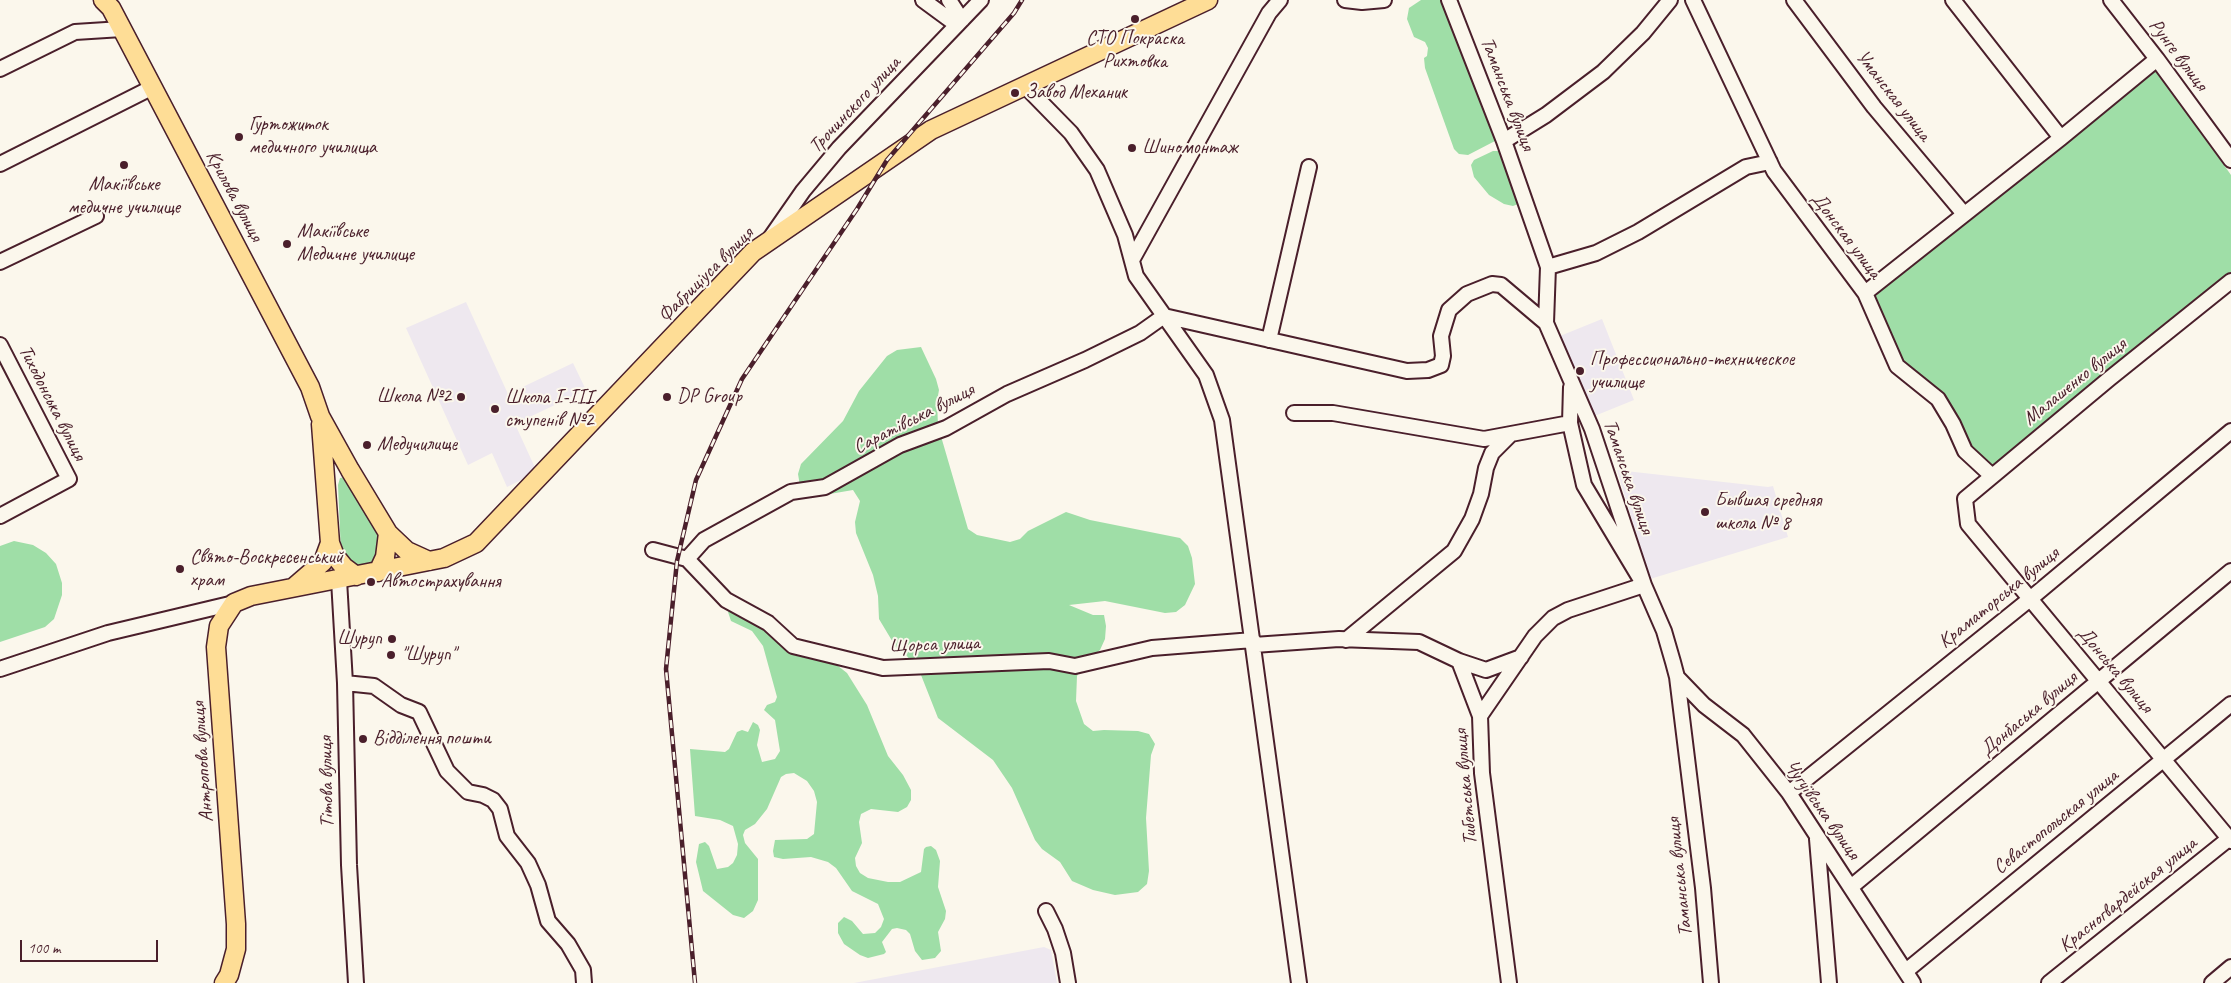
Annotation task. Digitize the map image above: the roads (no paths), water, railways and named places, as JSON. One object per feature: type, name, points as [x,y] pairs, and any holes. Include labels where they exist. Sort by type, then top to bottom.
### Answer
[{"type":"main road","name":"Крилова вулиця","points":[[103,0],[111,8],[310,387],[320,416]]},
{"type":"main road","name":"Фабриціуса вулиця","points":[[294,587],[429,562],[444,558],[476,543],[753,252],[931,130],[1208,0]]},
{"type":"main road","points":[[320,416],[388,533],[407,550],[429,562]]},
{"type":"main road","points":[[320,416],[330,542],[335,556],[344,567],[356,576]]},
{"type":"main road","points":[[326,476],[330,472],[343,467],[350,470]]},
{"type":"main road","points":[[378,572],[385,557],[388,533]]},
{"type":"main road","points":[[234,603],[251,596],[294,587],[323,562],[330,542]]},
{"type":"main road","name":"Антропова вулиця","points":[[224,983],[236,949],[236,924],[216,647],[219,626],[234,603]]},
{"type":"street","points":[[923,0],[959,22]]},
{"type":"street","points":[[948,0],[959,22]]},
{"type":"street","name":"Трочинского улица","points":[[766,243],[803,191],[839,148],[981,0]]},
{"type":"street","points":[[1132,260],[1268,13],[1280,0]]},
{"type":"street","points":[[1345,0],[1362,2],[1384,0]]},
{"type":"street","name":"Таманська вулиця","points":[[1449,0],[1504,141],[1548,268],[1546,323],[1592,430],[1644,585],[1664,631],[1677,677],[1703,888],[1712,983]]},
{"type":"street","points":[[1504,141],[1546,115],[1609,67],[1643,34],[1670,0]]},
{"type":"street","name":"Донская улица","points":[[1693,0],[1770,162],[1797,203],[1865,293],[1897,366],[1938,399],[1953,424],[1965,451],[1992,476]]},
{"type":"street","name":"Уманская улица","points":[[1794,0],[1874,107],[1964,214]]},
{"type":"street","points":[[1953,0],[2061,138]]},
{"type":"street","name":"Рунге вулиця","points":[[2111,0],[2157,58],[2231,160]]},
{"type":"street","points":[[0,69],[74,32],[122,29]]},
{"type":"street","points":[[1865,293],[2061,138],[2157,58]]},
{"type":"street","points":[[1025,86],[1071,133],[1097,170],[1125,235],[1136,276],[1206,375],[1222,420],[1299,983]]},
{"type":"street","points":[[0,164],[153,87]]},
{"type":"street","points":[[1548,268],[1596,253],[1638,232],[1746,167],[1770,162]]},
{"type":"street","points":[[1270,340],[1309,167]]},
{"type":"street","points":[[0,262],[96,216]]},
{"type":"street","name":"Малашенко вулиця","points":[[1968,524],[1965,499],[2231,281]]},
{"type":"street","points":[[1164,316],[1407,371],[1428,370],[1441,365],[1443,356],[1440,336],[1450,310],[1467,294],[1492,284],[1501,284],[1546,323]]},
{"type":"street","name":"Саратівська вулиця","points":[[687,559],[704,540],[791,492],[825,487],[900,445],[946,428],[1007,394],[1085,360],[1140,333],[1164,316]]},
{"type":"street","name":"Тиходонська вулиця","points":[[0,345],[68,479],[0,516]]},
{"type":"street","points":[[1571,382],[1570,423],[1584,485],[1644,585]]},
{"type":"street","points":[[1294,413],[1333,413],[1484,439],[1570,423]]},
{"type":"street","name":"Краматорська вулиця","points":[[1789,793],[2030,599],[2231,431]]},
{"type":"street","points":[[1346,640],[1454,551],[1472,519],[1492,453],[1510,435]]},
{"type":"street","name":"Донська вулиця","points":[[1968,524],[2230,839]]},
{"type":"street","points":[[653,550],[687,559]]},
{"type":"street","name":"Щорса улица","points":[[687,559],[726,600],[768,623],[793,646],[883,668],[1049,662],[1075,666],[1152,648],[1253,642],[1346,640],[1419,642],[1459,661],[1486,670],[1521,657]]},
{"type":"street","name":"Донбаська вулиця","points":[[1851,887],[2231,570]]},
{"type":"street","name":"Тітова вулиця","points":[[339,580],[345,683],[349,865],[356,983]]},
{"type":"street","name":"Тибетська вулиця","points":[[1509,983],[1482,773],[1480,716],[1535,636],[1553,618],[1568,610],[1644,585]]},
{"type":"street","points":[[0,669],[108,632],[234,603]]},
{"type":"street","points":[[1459,661],[1480,716]]},
{"type":"street","name":"Чугуївська вулиця","points":[[1677,677],[1704,704],[1743,735],[1789,793],[1910,977]]},
{"type":"street","points":[[345,683],[374,686],[401,705],[419,712],[448,771],[453,777],[468,792],[483,795],[493,800],[500,809],[507,836],[528,863],[548,921],[568,944],[583,970],[584,983]]},
{"type":"street","name":"Севастопольская улица","points":[[1910,977],[2163,759],[2231,704]]},
{"type":"street","points":[[1817,836],[1829,983]]},
{"type":"street","name":"Красногвардейская улица","points":[[2049,983],[2230,839]]},
{"type":"street","points":[[1046,911],[1055,929],[1063,953],[1068,983]]},
{"type":"street","points":[[2212,983],[2231,967]]},
{"type":"railway","points":[[695,983],[666,669],[677,561],[696,480],[742,379],[857,209],[887,160],[1014,13],[1022,0]]},
{"type":"place","name":"СТО Покраска Рихтовка","points":[[1135,19]]},
{"type":"place","name":"Завод Механик","points":[[1015,93]]},
{"type":"place","name":"Гуртожиток медичного училища","points":[[239,137]]},
{"type":"place","name":"Шиномонтаж","points":[[1132,148]]},
{"type":"place","name":"Макіївське медичне училище","points":[[124,165]]},
{"type":"place","name":"Макіївське Медичне училище","points":[[287,244]]},
{"type":"place","name":"Профессионально-техническое училище","points":[[1580,371]]},
{"type":"place","name":"Школа №2","points":[[461,397]]},
{"type":"place","name":"DP Group","points":[[667,397]]},
{"type":"place","name":"Школа I-III ступенів №2","points":[[495,409]]},
{"type":"place","name":"Медучилище","points":[[367,445]]},
{"type":"place","name":"Бывшая средняя школа № 8","points":[[1705,512]]},
{"type":"place","name":"Свято-Воскресенський храм","points":[[180,569]]},
{"type":"place","name":"Автострахування","points":[[371,582]]},
{"type":"place","name":"Шуруп","points":[[392,639]]},
{"type":"place","name":"\"Шуруп\"","points":[[391,655]]},
{"type":"place","name":"Відділення пошти","points":[[363,739]]}]
